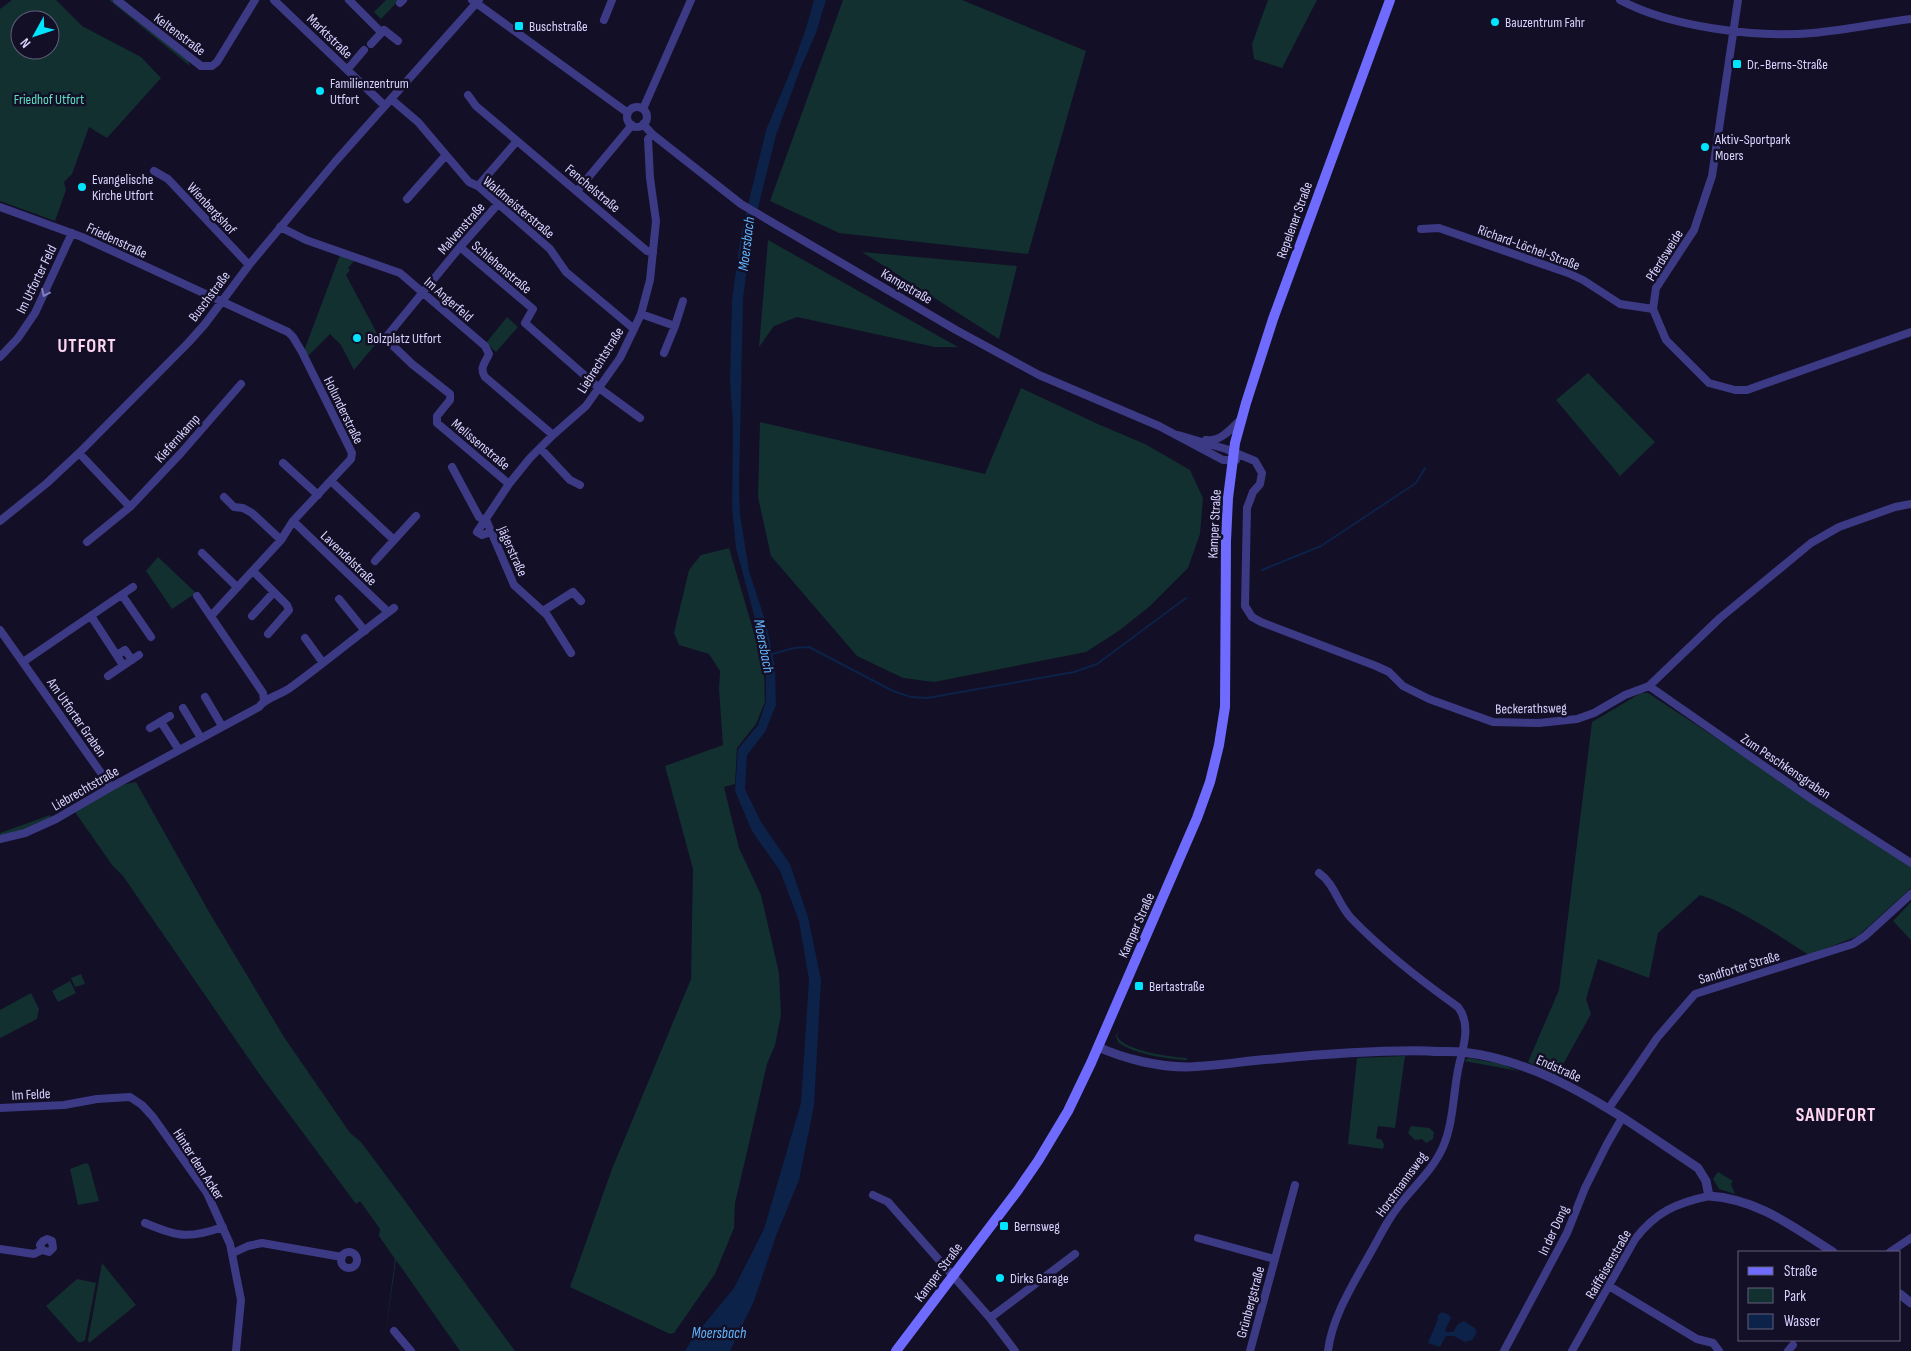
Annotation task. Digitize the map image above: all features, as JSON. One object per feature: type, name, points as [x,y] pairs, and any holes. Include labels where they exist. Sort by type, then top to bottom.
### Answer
[{"type":"main road","name":"Repelener Straße","points":[[1236,457],[1241,419],[1272,318],[1390,0]]},
{"type":"main road","name":"Kamper Straße","points":[[896,1351],[996,1220],[1038,1161],[1068,1111],[1098,1047],[1197,818],[1210,782],[1220,745],[1225,707],[1226,541],[1228,498],[1236,457]]},
{"type":"street","name":"Keltenstraße","points":[[117,0],[201,66],[207,67],[217,62],[255,0]]},
{"type":"street","name":"Marktstraße","points":[[274,0],[385,106]]},
{"type":"street","points":[[349,0],[381,32],[384,30],[390,32],[398,41]]},
{"type":"street","points":[[604,20],[612,0]]},
{"type":"street","points":[[643,109],[633,108],[628,114],[628,120],[632,125],[639,127],[647,118],[643,109],[691,0]]},
{"type":"street","points":[[1620,0],[1631,6],[1679,21],[1734,31],[1773,34],[1813,33],[1911,19]]},
{"type":"street","name":"Pferdsweide","points":[[1653,309],[1656,288],[1694,230],[1712,176],[1738,0]]},
{"type":"street","points":[[476,1],[628,114]]},
{"type":"street","name":"Buschstraße","points":[[0,521],[47,483],[188,343],[280,227],[476,1]]},
{"type":"street","name":"Marktstraße","points":[[370,44],[381,32]]},
{"type":"street","name":"Marktstraße","points":[[347,70],[364,50]]},
{"type":"street","name":"Fenchelstraße","points":[[468,95],[476,106],[647,251],[653,253]]},
{"type":"street","name":"Waldmeisterstraße","points":[[391,99],[418,122],[469,182],[478,186],[550,249],[566,272],[634,329]]},
{"type":"street","name":"Kampstraße","points":[[643,124],[652,134],[741,204],[956,330],[1039,375],[1178,435],[1223,460],[1236,457]]},
{"type":"street","points":[[577,191],[632,125]]},
{"type":"street","name":"Liebrechtstraße","points":[[491,532],[482,535],[477,532],[509,484],[540,448],[586,406],[620,358],[641,314],[650,280],[656,221],[650,178],[648,139],[652,134]]},
{"type":"street","points":[[478,186],[517,141]]},
{"type":"street","points":[[407,199],[446,155]]},
{"type":"street","name":"Wienbergshof","points":[[154,171],[168,179],[249,264]]},
{"type":"street","name":"Malvenstraße","points":[[423,292],[498,204]]},
{"type":"street","name":"Friedenstraße","points":[[0,207],[72,233],[221,302]]},
{"type":"street","name":"Im Angerfeld","points":[[280,227],[306,240],[400,273],[485,346],[489,354],[482,367],[485,377],[553,435]]},
{"type":"street","name":"Richard-Löchel-Straße","points":[[1421,229],[1439,228],[1559,269],[1584,280],[1620,304],[1653,309]]},
{"type":"street","name":"Im Utforter Feld","points":[[0,357],[18,338],[35,313],[72,233]]},
{"type":"street","name":"Schlehenstraße","points":[[460,247],[533,309],[525,322],[599,388]]},
{"type":"street","name":"Melissenstraße","points":[[423,292],[386,336],[386,339],[412,364],[450,394],[450,400],[437,416],[437,423],[509,484]]},
{"type":"street","points":[[664,352],[675,326],[682,301]]},
{"type":"street","name":"Holunderstraße","points":[[211,616],[281,540],[293,521],[351,459],[352,453],[293,337],[288,332],[221,302]]},
{"type":"street","points":[[1653,309],[1666,340],[1700,375],[1709,383],[1735,390],[1747,390],[1911,332]]},
{"type":"street","points":[[641,314],[675,326]]},
{"type":"street","name":"Kiefernkamp","points":[[87,542],[130,507],[181,453],[241,384]]},
{"type":"street","points":[[599,388],[640,418]]},
{"type":"street","name":"Kampstraße","points":[[1178,435],[1196,439],[1217,440],[1228,433],[1241,419]]},
{"type":"street","name":"Kampstraße","points":[[1196,439],[1236,457]]},
{"type":"street","points":[[540,448],[570,480],[580,485]]},
{"type":"street","points":[[79,452],[130,507]]},
{"type":"street","name":"Beckerathsweg","points":[[1236,457],[1256,461],[1262,473],[1262,478],[1253,492],[1247,508],[1247,565],[1245,580],[1247,610],[1252,617],[1260,622],[1376,666],[1389,672],[1403,686],[1429,699],[1492,722],[1539,722],[1577,719],[1594,712],[1625,694],[1650,686],[1720,618],[1811,543],[1839,527],[1911,504]]},
{"type":"street","points":[[283,463],[318,495]]},
{"type":"street","name":"Jägerstraße","points":[[452,467],[479,517],[487,522],[514,585],[543,611],[571,653]]},
{"type":"street","points":[[331,481],[394,540]]},
{"type":"street","points":[[224,497],[234,507],[243,508],[252,513],[281,540]]},
{"type":"street","points":[[375,561],[416,516]]},
{"type":"street","name":"Lavendelstraße","points":[[293,521],[391,610]]},
{"type":"street","points":[[202,553],[237,587]]},
{"type":"street","points":[[253,571],[287,605],[289,610],[268,634]]},
{"type":"street","points":[[23,662],[133,587]]},
{"type":"street","points":[[252,616],[274,592]]},
{"type":"street","points":[[543,611],[573,592],[581,600]]},
{"type":"street","points":[[122,595],[151,638]]},
{"type":"street","points":[[197,596],[263,693],[264,700]]},
{"type":"street","points":[[339,599],[365,631]]},
{"type":"street","name":"Liebrechtstraße","points":[[0,839],[25,833],[56,819],[110,787],[259,707],[264,700],[277,696],[288,689],[391,610]]},
{"type":"street","points":[[91,616],[123,665]]},
{"type":"street","name":"Am Utforter Graben","points":[[0,630],[110,787]]},
{"type":"street","points":[[305,638],[323,663]]},
{"type":"street","points":[[117,655],[125,650],[132,660]]},
{"type":"street","points":[[108,676],[139,655]]},
{"type":"street","name":"Zum Peschkensgraben","points":[[1650,686],[1810,798],[1911,863]]},
{"type":"street","points":[[205,697],[222,726]]},
{"type":"street","points":[[183,708],[201,738]]},
{"type":"street","points":[[150,728],[170,716]]},
{"type":"street","points":[[161,722],[179,750]]},
{"type":"street","points":[[1098,1047],[1151,1063],[1186,1066],[1399,1050],[1463,1052],[1464,1014],[1458,1007],[1401,965],[1365,931],[1350,916],[1330,882],[1319,873]]},
{"type":"street","name":"Sandforter Straße","points":[[1609,1108],[1639,1061],[1695,994],[1853,944],[1865,936],[1911,894]]},
{"type":"street","name":"Endstraße","points":[[1463,1052],[1533,1071],[1569,1086],[1609,1108],[1698,1168],[1706,1181],[1709,1196]]},
{"type":"street","name":"Horstmannsweg","points":[[1328,1351],[1338,1317],[1384,1229],[1397,1208],[1433,1164],[1443,1146],[1450,1122],[1459,1065],[1463,1052]]},
{"type":"street","name":"Hinter dem Acker","points":[[64,1105],[97,1099],[130,1097],[142,1105],[153,1117],[207,1193],[233,1253],[241,1300],[236,1351]]},
{"type":"street","name":"Im Felde","points":[[0,1108],[64,1105]]},
{"type":"street","name":"In der Dong","points":[[1504,1351],[1567,1233],[1585,1188],[1606,1144],[1622,1118]]},
{"type":"street","name":"Grünbergstraße","points":[[1250,1351],[1274,1258],[1296,1185]]},
{"type":"street","points":[[873,1195],[888,1202],[990,1318],[1015,1351]]},
{"type":"street","points":[[1709,1196],[1744,1202],[1765,1210],[1831,1251]]},
{"type":"street","name":"Raiffeisenstraße","points":[[1572,1351],[1635,1239],[1646,1224],[1673,1206],[1709,1196]]},
{"type":"street","points":[[145,1223],[165,1232],[198,1236],[223,1227]]},
{"type":"street","name":"Grünbergstraße","points":[[1198,1238],[1274,1258]]},
{"type":"street","points":[[1892,1251],[1911,1238]]},
{"type":"street","points":[[233,1253],[248,1246],[262,1243],[342,1257]]},
{"type":"street","points":[[0,1249],[34,1254],[42,1250]]},
{"type":"street","points":[[990,1318],[1075,1254]]},
{"type":"street","points":[[1609,1286],[1697,1339],[1713,1343],[1718,1351]]},
{"type":"street","points":[[1901,1295],[1911,1303]]},
{"type":"street","points":[[394,1331],[411,1351]]},
{"type":"green space","name":"Friedhof Utfort","points":[[12,0],[56,0],[82,26],[141,57],[161,78],[107,138],[89,127],[72,174],[64,182],[66,190],[55,221],[0,201],[0,9]]},
{"type":"green space","points":[[109,0],[113,0],[188,60],[190,66]]},
{"type":"green space","points":[[386,0],[399,0],[381,19],[374,12]]},
{"type":"green space","points":[[843,0],[962,0],[1086,51],[1028,254],[839,233],[770,201]]},
{"type":"green space","points":[[1268,0],[1317,0],[1282,68],[1254,59],[1252,44]]},
{"type":"green space","points":[[768,240],[958,347],[935,347],[797,317],[774,326],[759,347]]},
{"type":"green space","points":[[862,252],[1017,266],[999,339]]},
{"type":"green space","points":[[340,255],[354,261],[348,268],[350,270],[346,275],[380,339],[354,370],[341,345],[330,334],[307,357],[304,351]]},
{"type":"green space","points":[[507,317],[518,327],[496,352],[486,343]]},
{"type":"green space","points":[[1588,373],[1655,442],[1620,476],[1556,400]]},
{"type":"green space","points":[[1021,388],[1145,444],[1190,470],[1203,498],[1200,534],[1188,568],[1150,606],[1120,630],[1086,652],[934,682],[903,678],[857,656],[771,556],[758,497],[760,422],[985,474]]},
{"type":"green space","points":[[729,548],[764,667],[765,702],[756,724],[737,748],[735,784],[724,787],[739,848],[761,895],[779,973],[781,1015],[775,1045],[767,1064],[735,1203],[734,1228],[715,1274],[674,1333],[670,1334],[570,1287],[612,1169],[691,979],[693,869],[665,766],[723,745],[719,689],[720,671],[709,654],[679,645],[674,633],[689,570],[701,555]]},
{"type":"green space","points":[[158,557],[196,593],[172,609],[146,571]]},
{"type":"green space","points":[[1641,693],[1648,693],[1911,866],[1911,888],[1858,936],[1809,955],[1742,914],[1700,895],[1658,933],[1649,978],[1598,959],[1586,999],[1591,1014],[1556,1077],[1528,1062],[1559,990],[1592,722]]},
{"type":"green space","points":[[136,782],[209,912],[284,1037],[350,1133],[361,1142],[515,1351],[460,1351],[396,1260],[384,1344],[395,1259],[379,1236],[380,1229],[360,1201],[356,1204],[260,1075],[123,876],[112,865],[73,809],[111,787]]},
{"type":"green space","points":[[50,815],[51,818],[27,829],[0,837],[0,833]]},
{"type":"green space","points":[[1911,902],[1911,940],[1893,921]]},
{"type":"green space","points":[[81,974],[85,984],[75,987],[71,978]]},
{"type":"green space","points":[[70,981],[76,993],[58,1002],[52,991]]},
{"type":"green space","points":[[31,993],[39,1009],[37,1019],[0,1038],[0,1010]]},
{"type":"green space","points":[[1118,1030],[1117,1036],[1129,1046],[1149,1052],[1187,1058],[1187,1060],[1160,1057],[1132,1050],[1118,1042],[1116,1036]]},
{"type":"green space","points":[[1405,1056],[1395,1128],[1378,1126],[1376,1138],[1382,1140],[1383,1149],[1348,1144],[1357,1058]]},
{"type":"green space","points":[[1469,1058],[1501,1064],[1519,1071],[1464,1061]]},
{"type":"green space","points":[[1411,1126],[1429,1128],[1434,1132],[1433,1139],[1426,1143],[1422,1139],[1415,1140],[1408,1133]]},
{"type":"green space","points":[[86,1163],[89,1165],[99,1201],[78,1205],[70,1169]]},
{"type":"green space","points":[[1718,1172],[1733,1181],[1731,1184],[1735,1194],[1719,1189],[1713,1179]]},
{"type":"green space","points":[[102,1263],[136,1305],[89,1343],[88,1340]]},
{"type":"green space","points":[[77,1279],[96,1283],[85,1340],[82,1342],[78,1342],[46,1306]]},
{"type":"water","name":"Moersbach","points":[[814,0],[826,0],[816,33],[801,67],[776,135],[751,236],[743,299],[739,488],[740,514],[749,571],[766,623],[775,666],[776,705],[765,732],[747,755],[745,789],[761,822],[790,864],[808,917],[821,980],[814,1106],[799,1180],[776,1236],[754,1301],[730,1351],[685,1351],[693,1338],[734,1288],[764,1229],[801,1103],[809,980],[799,921],[780,871],[752,831],[735,791],[738,749],[758,725],[766,702],[766,668],[736,548],[732,507],[733,424],[730,382],[732,300],[741,234],[766,130],[793,65]]},
{"type":"water","points":[[1442,1312],[1451,1318],[1445,1330],[1447,1332],[1453,1332],[1458,1324],[1464,1321],[1475,1328],[1477,1332],[1472,1340],[1465,1342],[1454,1336],[1446,1336],[1440,1347],[1428,1343],[1438,1319],[1437,1316]]},
{"type":"waterway","points":[[1262,570],[1321,546],[1416,483],[1425,468]]},
{"type":"waterway","points":[[772,654],[794,648],[809,647],[893,691],[911,697],[927,698],[1074,672],[1097,664],[1186,598]]},
{"type":"place","name":"Bauzentrum Fahr","points":[[1495,22]]},
{"type":"place","name":"Buschstraße","points":[[519,26]]},
{"type":"place","name":"Dr.-Berns-Straße","points":[[1737,64]]},
{"type":"place","name":"Familienzentrum Utfort","points":[[320,91]]},
{"type":"place","name":"Aktiv-Sportpark Moers","points":[[1705,147]]},
{"type":"place","name":"Evangelische Kirche Utfort","points":[[82,187]]},
{"type":"place","name":"Bolzplatz Utfort","points":[[357,338]]},
{"type":"place","name":"Bertastraße","points":[[1139,986]]},
{"type":"place","name":"Bernsweg","points":[[1004,1226]]},
{"type":"place","name":"Dirks Garage","points":[[1000,1278]]},
{"type":"district","name":"UTFORT","points":[[87,345]]},
{"type":"district","name":"SANDFORT","points":[[1836,1114]]}]
